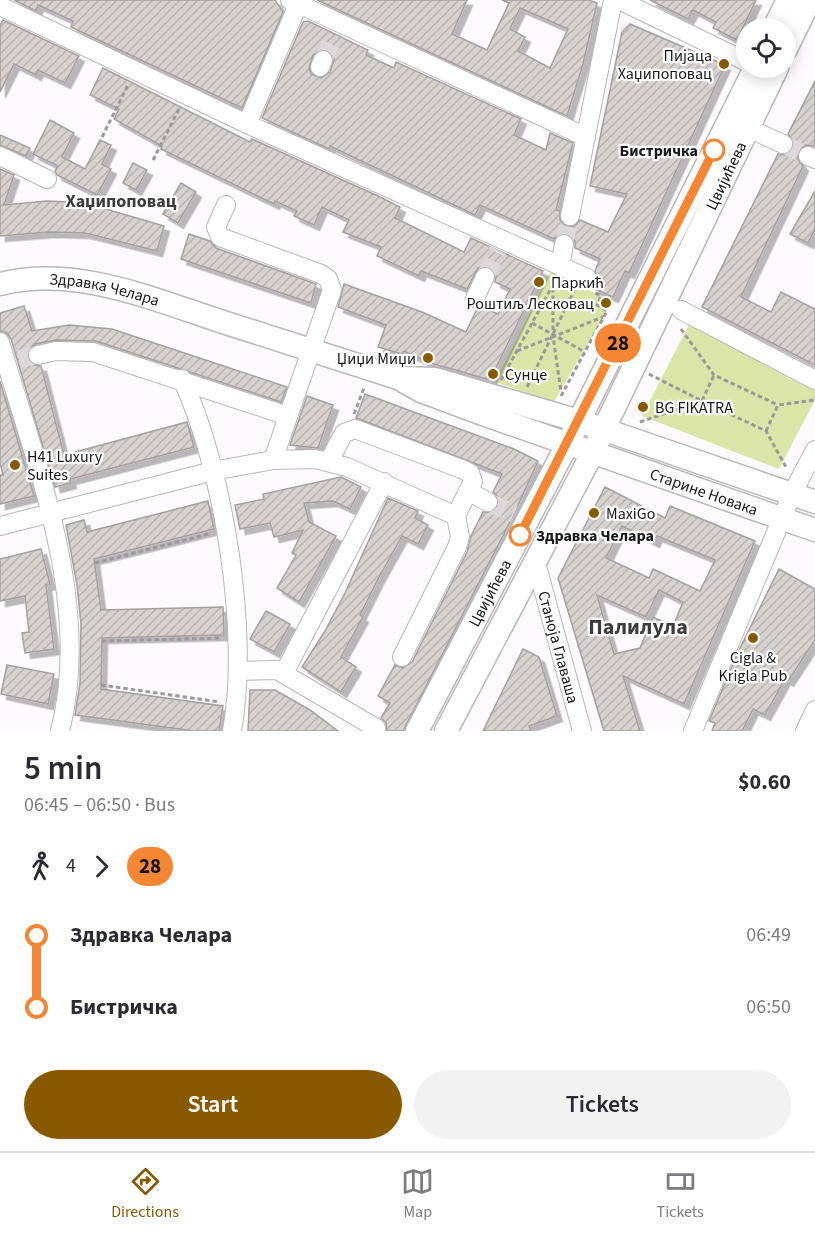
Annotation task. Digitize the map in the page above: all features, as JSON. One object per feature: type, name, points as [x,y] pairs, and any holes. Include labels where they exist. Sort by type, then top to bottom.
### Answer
[{"type":"main road","points":[[786,18],[805,3]]},
{"type":"main road","points":[[796,25],[805,3]]},
{"type":"main road","name":"Цвијићева","points":[[417,731],[521,518],[568,443],[750,78]]},
{"type":"main road","name":"Цвијићева","points":[[448,729],[593,452],[772,78]]},
{"type":"main road","name":"Здравка Челара","points":[[0,284],[42,278],[88,282],[152,299],[398,378],[430,395],[593,452]]},
{"type":"main road","name":"Здравка Челара","points":[[398,378],[435,379],[604,429]]},
{"type":"main road","name":"Старине Новака","points":[[604,429],[794,489],[815,502]]},
{"type":"main road","name":"Старине Новака","points":[[593,452],[815,530]]},
{"type":"street","points":[[570,216],[613,0]]},
{"type":"street","points":[[619,0],[736,57]]},
{"type":"street","points":[[247,124],[296,1],[338,30],[586,137]]},
{"type":"street","points":[[0,6],[500,245],[560,266],[582,281]]},
{"type":"street","points":[[748,128],[783,144]]},
{"type":"street","points":[[0,156],[47,179]]},
{"type":"street","points":[[226,205],[216,227],[220,237],[321,274],[328,279],[332,290],[273,459]]},
{"type":"street","points":[[560,266],[564,244]]},
{"type":"street","points":[[475,298],[485,277]]},
{"type":"street","points":[[678,316],[815,380]]},
{"type":"street","points":[[0,342],[12,361],[51,513],[62,571],[69,635],[67,682],[60,731]]},
{"type":"street","points":[[38,355],[56,351],[93,352],[288,416]]},
{"type":"street","points":[[182,380],[196,410],[213,471],[225,530],[238,671],[232,731]]},
{"type":"street","points":[[329,461],[340,438],[349,430],[355,429],[470,473],[473,482],[456,516],[460,537],[457,548],[402,657]]},
{"type":"street","points":[[693,731],[794,489],[815,450]]},
{"type":"street","points":[[0,526],[213,471],[273,459],[294,458],[329,461],[384,482],[456,516]]},
{"type":"street","points":[[284,673],[384,482]]},
{"type":"street","points":[[468,491],[488,502]]},
{"type":"street","name":"Станоја Главаша","points":[[536,563],[582,731]]},
{"type":"street","points":[[238,671],[270,668],[284,673],[371,728]]},
{"type":"path","points":[[102,136],[136,70]]},
{"type":"path","points":[[153,160],[187,94]]},
{"type":"path","points":[[524,394],[582,281]]},
{"type":"path","points":[[493,395],[552,286],[553,336],[562,394],[607,310]]},
{"type":"path","points":[[517,351],[605,316]]},
{"type":"path","points":[[678,316],[714,375],[778,405],[815,400]]},
{"type":"path","points":[[532,323],[585,352]]},
{"type":"path","points":[[634,366],[766,431],[794,489]]},
{"type":"path","points":[[632,425],[702,401],[714,375]]},
{"type":"path","points":[[349,430],[364,388]]},
{"type":"path","points":[[766,431],[778,405]]},
{"type":"path","points":[[95,563],[225,530]]},
{"type":"path","points":[[102,641],[236,637]]},
{"type":"path","points":[[101,685],[236,704]]},
{"type":"green space","points":[[551,271],[601,296],[597,305],[607,311],[554,402],[495,382]]},
{"type":"green space","points":[[693,317],[815,376],[815,400],[779,469],[642,416]]},
{"type":"building","points":[[14,0],[275,0],[283,12],[242,108],[71,27],[73,21],[38,5],[36,11]]},
{"type":"building","points":[[317,0],[467,0],[452,34],[487,50],[509,3],[502,0],[589,0],[597,3],[583,64],[567,116]],"holes":[[[520,8],[568,29],[550,68],[518,51],[525,37],[510,29]]]},
{"type":"building","points":[[650,0],[756,0],[747,18],[736,18],[736,40],[713,28],[716,22],[693,10],[688,19]]},
{"type":"building","points":[[3,20],[79,56],[65,83],[38,70],[36,75],[14,64],[0,92],[0,25]]},
{"type":"building","points":[[308,21],[368,50],[366,55],[394,68],[396,62],[521,119],[514,135],[546,150],[550,133],[573,143],[556,210],[560,211],[560,220],[567,227],[574,226],[580,220],[608,232],[627,194],[590,186],[622,32],[630,24],[725,65],[629,273],[625,271],[613,297],[592,288],[597,282],[595,271],[600,259],[575,248],[575,241],[571,235],[561,233],[554,239],[480,205],[475,215],[330,146],[329,149],[262,118],[303,22]],"holes":[[[322,49],[332,53],[334,59],[330,72],[321,78],[311,74],[309,68],[313,55]]]},
{"type":"building","points":[[103,68],[250,142],[252,139],[400,207],[395,218],[464,252],[471,238],[543,271],[490,380],[427,362],[404,351],[402,354],[378,347],[386,325],[338,307],[344,284],[422,312],[466,332],[477,309],[482,307],[498,314],[510,289],[495,282],[496,276],[490,267],[478,268],[467,289],[421,271],[419,276],[377,256],[381,247],[343,232],[349,220],[322,207],[314,225],[294,216],[297,211],[275,201],[274,204],[161,149],[162,146],[114,119],[119,109],[90,95]]},
{"type":"building","points":[[815,81],[815,142],[813,146],[806,145],[798,151],[797,158],[803,166],[741,297],[771,312],[781,292],[815,309],[815,365],[702,307],[778,154],[785,155],[793,149],[794,142],[788,134]]},
{"type":"building","points":[[50,120],[74,133],[62,157],[85,169],[100,140],[111,145],[102,164],[111,169],[97,195],[57,175],[55,171],[58,166],[33,154]]},
{"type":"building","points":[[0,135],[30,148],[26,156],[0,145]]},
{"type":"building","points":[[133,163],[147,170],[136,190],[123,183]]},
{"type":"building","points":[[0,169],[14,175],[4,205],[47,201],[93,203],[92,205],[164,226],[157,251],[85,233],[49,232],[0,236]]},
{"type":"building","points":[[181,183],[196,192],[178,223],[163,214]]},
{"type":"building","points":[[815,191],[815,229],[808,243],[790,234]]},
{"type":"building","points":[[189,234],[210,241],[216,248],[316,284],[311,303],[181,259]]},
{"type":"building","points":[[24,306],[32,331],[69,325],[112,329],[287,387],[281,402],[96,341],[56,340],[35,344],[28,351],[27,358],[34,365],[41,366],[64,455],[187,422],[194,447],[70,479],[71,483],[55,487],[11,339],[7,333],[0,331],[0,313]]},
{"type":"building","points":[[0,381],[34,496],[0,504],[0,475],[3,475],[0,463]]},
{"type":"building","points":[[365,394],[514,449],[538,461],[514,514],[403,731],[387,731],[386,723],[381,718],[390,703],[378,696],[395,665],[403,668],[412,662],[467,552],[471,536],[483,512],[493,512],[498,507],[498,497],[493,492],[502,474],[356,418]]},
{"type":"building","points":[[307,396],[333,405],[318,448],[290,445]]},
{"type":"building","points":[[341,477],[361,487],[350,509],[333,501],[304,503],[309,522],[336,536],[299,602],[277,588],[296,555],[292,553],[303,530],[274,537],[270,523],[240,529],[235,505],[264,499],[263,494]]},
{"type":"building","points":[[605,487],[665,518],[670,506],[755,541],[684,704],[623,676],[640,731],[604,731],[558,578]],"holes":[[[622,526],[654,542],[657,536],[715,560],[700,591],[653,569],[649,578],[606,558]],[[659,590],[683,602],[673,626],[653,617],[640,648],[614,654],[597,595],[646,617]]]},
{"type":"building","points":[[388,498],[418,511],[415,518],[428,525],[418,544],[402,536],[378,579],[360,615],[363,617],[341,657],[356,667],[341,692],[302,667],[345,593]]},
{"type":"building","points":[[208,501],[214,529],[94,559],[101,610],[223,607],[224,635],[102,638],[101,689],[223,706],[219,731],[194,731],[75,715],[80,683],[81,624],[77,585],[66,525],[84,520],[87,532]]},
{"type":"building","points":[[41,549],[50,584],[46,585],[54,649],[25,653],[22,633],[29,632],[25,596],[0,601],[0,559]]},
{"type":"building","points":[[779,569],[815,589],[815,640],[788,681],[785,679],[765,715],[753,709],[742,731],[712,731],[715,723],[709,721],[738,652]]},
{"type":"building","points":[[266,611],[290,624],[274,652],[250,639]]},
{"type":"building","points":[[523,649],[539,657],[557,716],[529,726],[531,731],[483,731]]},
{"type":"building","points":[[7,665],[54,674],[48,704],[1,694]]},
{"type":"building","points":[[250,690],[275,690],[310,710],[338,731],[248,731]]},
{"type":"tunnel","points":[[323,60],[335,36]]},
{"type":"tunnel","points":[[783,144],[808,156]]},
{"type":"tunnel","points":[[564,244],[570,216]]},
{"type":"tunnel","points":[[485,277],[498,250]]},
{"type":"tunnel","points":[[19,359],[38,355]]},
{"type":"tunnel","points":[[488,502],[514,514]]},
{"type":"bus line","name":"28","points":[[520,535],[714,150]]},
{"type":"place","name":"Пијаца Хаџипоповац","points":[[724,64]]},
{"type":"place","name":"Бистричка","points":[[714,150]]},
{"type":"place","name":"Паркић","points":[[539,282]]},
{"type":"place","name":"Роштиљ Лесковац","points":[[606,303]]},
{"type":"place","name":"Џиџи Миџи","points":[[428,358]]},
{"type":"place","name":"Сунце","points":[[493,374]]},
{"type":"place","name":"BG FIKATRA","points":[[643,407]]},
{"type":"place","name":"H41 Luxury Suites","points":[[15,465]]},
{"type":"place","name":"MaxiGo","points":[[594,513]]},
{"type":"place","name":"Здравка Челара","points":[[520,535]]},
{"type":"place","name":"Cigla & Krigla Pub","points":[[753,638]]},
{"type":"district","name":"Хаџипоповац","points":[[121,201]]},
{"type":"district","name":"Палилула","points":[[638,626]]}]
